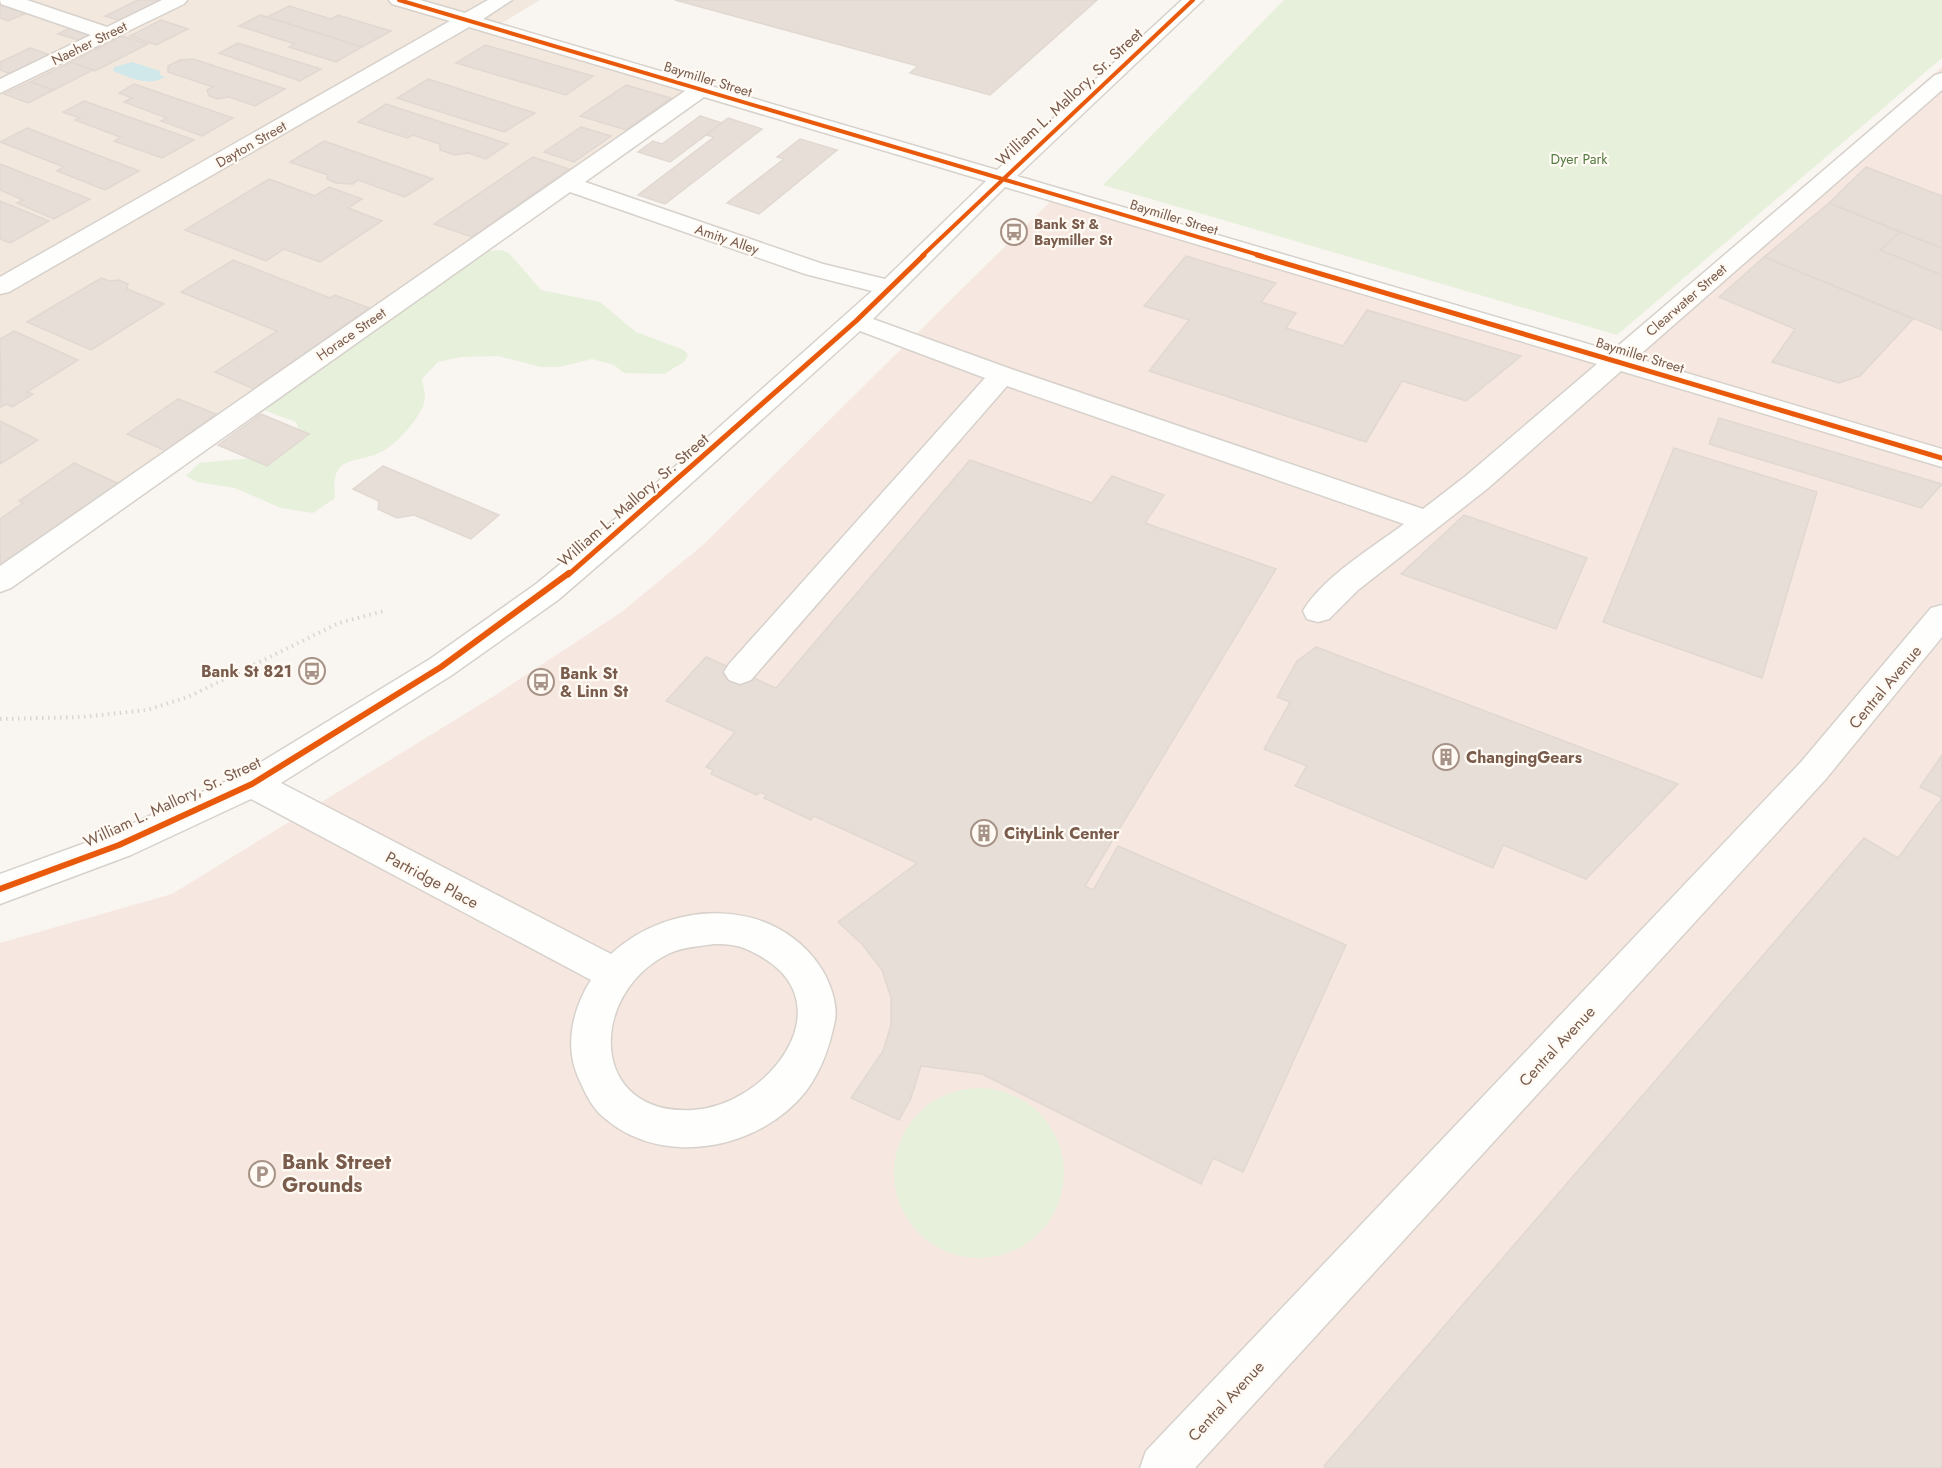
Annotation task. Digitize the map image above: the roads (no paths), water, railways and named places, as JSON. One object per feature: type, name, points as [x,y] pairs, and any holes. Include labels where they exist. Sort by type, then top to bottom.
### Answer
[{"type":"street","points":[[8,0],[109,33]]},
{"type":"street","name":"Naeher Street","points":[[0,87],[177,0]]},
{"type":"street","name":"Baymiller Street","points":[[399,0],[1942,458]]},
{"type":"street","name":"Dayton Street","points":[[0,287],[502,0]]},
{"type":"street","name":"William L. Mallory, Sr. Street","points":[[0,889],[119,845],[252,784],[441,667],[548,592],[635,518],[856,321],[1002,178],[1193,0]]},
{"type":"street","name":"Clearwater Street","points":[[1318,611],[1347,584],[1477,482],[1942,79]]},
{"type":"street","name":"Horace Street","points":[[0,581],[702,89]]},
{"type":"street","name":"Amity Alley","points":[[566,183],[814,269],[890,288]]},
{"type":"street","points":[[856,321],[1002,375],[1427,521]]},
{"type":"street","points":[[740,672],[1002,375]]},
{"type":"street","name":"Central Avenue","points":[[1163,1468],[1813,771],[1942,616]]},
{"type":"street","name":"Partridge Place","points":[[252,784],[614,975]]},
{"type":"street","points":[[726,928],[756,934],[781,947],[801,967],[813,991],[817,1019],[812,1048],[789,1083],[774,1100],[745,1118],[712,1128],[678,1130],[646,1123],[620,1107],[600,1084],[590,1057],[589,1029],[597,1000],[614,975],[638,953],[665,938],[696,929],[726,928]]},
{"type":"water","points":[[132,62],[160,71],[160,75],[165,77],[146,81],[133,79],[113,71],[114,67]]},
{"type":"place","name":"Bank St & Baymiller St","points":[[1014,232]]},
{"type":"place","name":"Bank St 821","points":[[312,671]]},
{"type":"place","name":"Bank St & Linn St","points":[[541,682]]},
{"type":"place","name":"ChangingGears","points":[[1446,757]]},
{"type":"place","name":"CityLink Center","points":[[984,833]]},
{"type":"place","name":"Bank Street Grounds","points":[[262,1174]]},
{"type":"park label","name":"Dyer Park","points":[[1579,159]]}]
